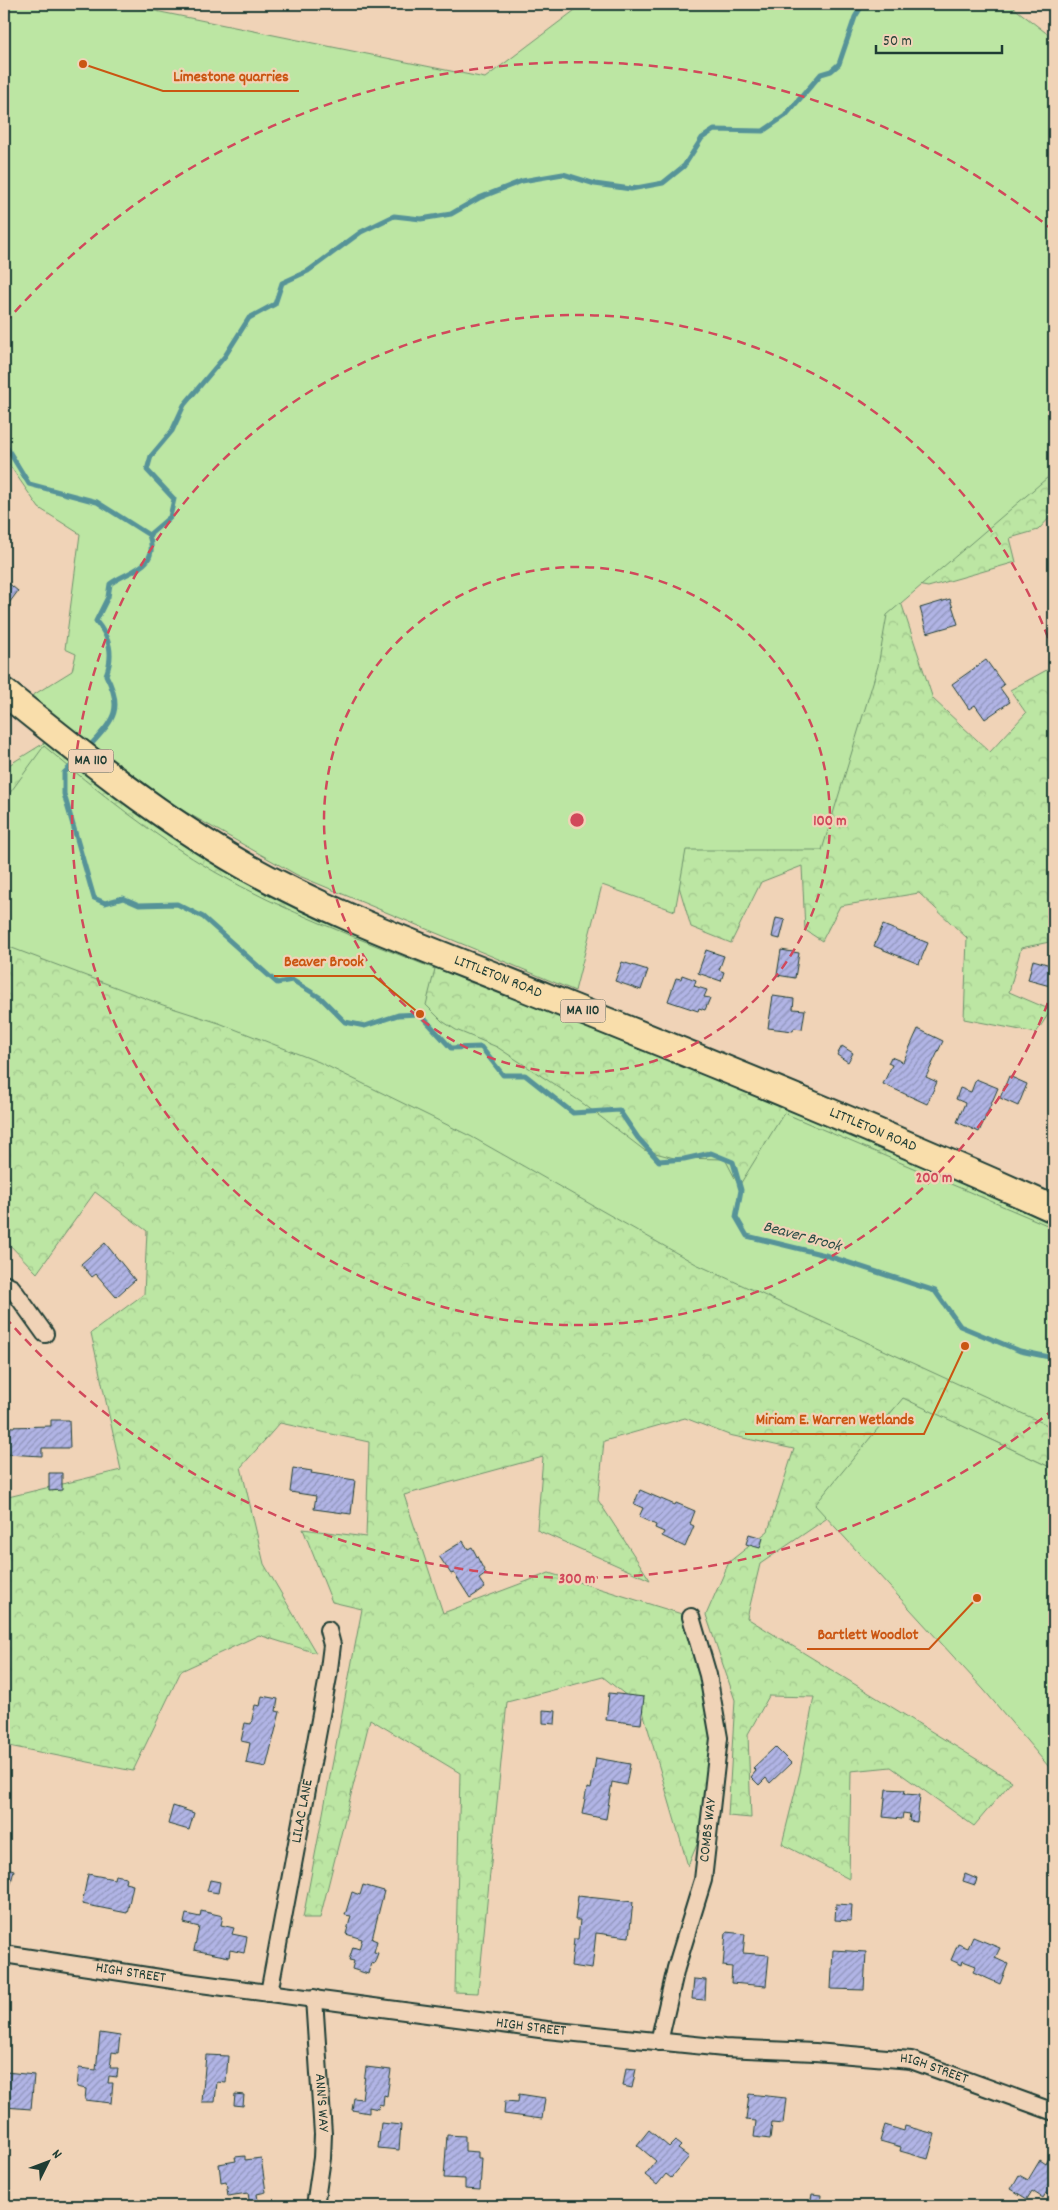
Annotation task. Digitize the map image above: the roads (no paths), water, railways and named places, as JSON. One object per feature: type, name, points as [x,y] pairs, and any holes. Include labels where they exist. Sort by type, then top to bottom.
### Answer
[{"type":"main road","name":"LITTLETON ROAD","points":[[4,692],[124,788],[205,843],[289,889],[382,930],[769,1086],[1054,1209]]},
{"type":"street","points":[[4,1284],[12,1288],[45,1334]]},
{"type":"street","name":"COMBS WAY","points":[[659,2042],[676,1968],[703,1880],[719,1738],[708,1675],[691,1617]]},
{"type":"street","name":"LILAC LANE","points":[[270,1993],[328,1676],[332,1645],[328,1630]]},
{"type":"street","name":"HIGH STREET","points":[[4,1954],[528,2028],[659,2042],[911,2060],[1054,2112]]},
{"type":"street","name":"ANN'S WAY","points":[[314,1998],[323,2134],[322,2158],[315,2206]]},
{"type":"waterway","points":[[149,535],[170,517],[174,499],[147,470],[151,456],[172,431],[184,405],[225,356],[249,318],[275,304],[282,283],[308,271],[361,232],[394,216],[421,219],[451,214],[479,198],[522,181],[563,174],[595,184],[631,189],[663,183],[684,166],[702,138],[714,130],[763,131],[785,116],[821,74],[831,71],[839,64],[855,17],[863,4]]},
{"type":"waterway","name":"Beaver Brook","points":[[4,443],[29,484],[97,502],[149,535],[151,546],[147,561],[141,567],[110,584],[108,597],[96,621],[105,634],[109,646],[110,660],[106,675],[112,687],[115,707],[109,723],[88,748]]},
{"type":"waterway","name":"Beaver Brook","points":[[77,760],[64,773],[64,794],[94,898],[105,903],[123,898],[139,905],[177,904],[203,917],[277,983],[292,980],[321,998],[345,1022],[365,1026],[398,1015],[420,1014],[451,1048],[481,1047],[503,1075],[525,1075],[573,1113],[619,1110],[638,1138],[659,1161],[684,1159],[711,1153],[733,1162],[741,1190],[736,1217],[747,1236],[825,1255],[935,1291],[960,1326],[1020,1351],[1054,1358]]},
{"type":"place","name":"Limestone quarries","points":[[83,64]]},
{"type":"place","name":"Beaver Brook","points":[[420,1014]]},
{"type":"place","name":"Miriam E. Warren Wetlands","points":[[965,1346]]},
{"type":"place","name":"Bartlett Woodlot","points":[[977,1598]]}]
